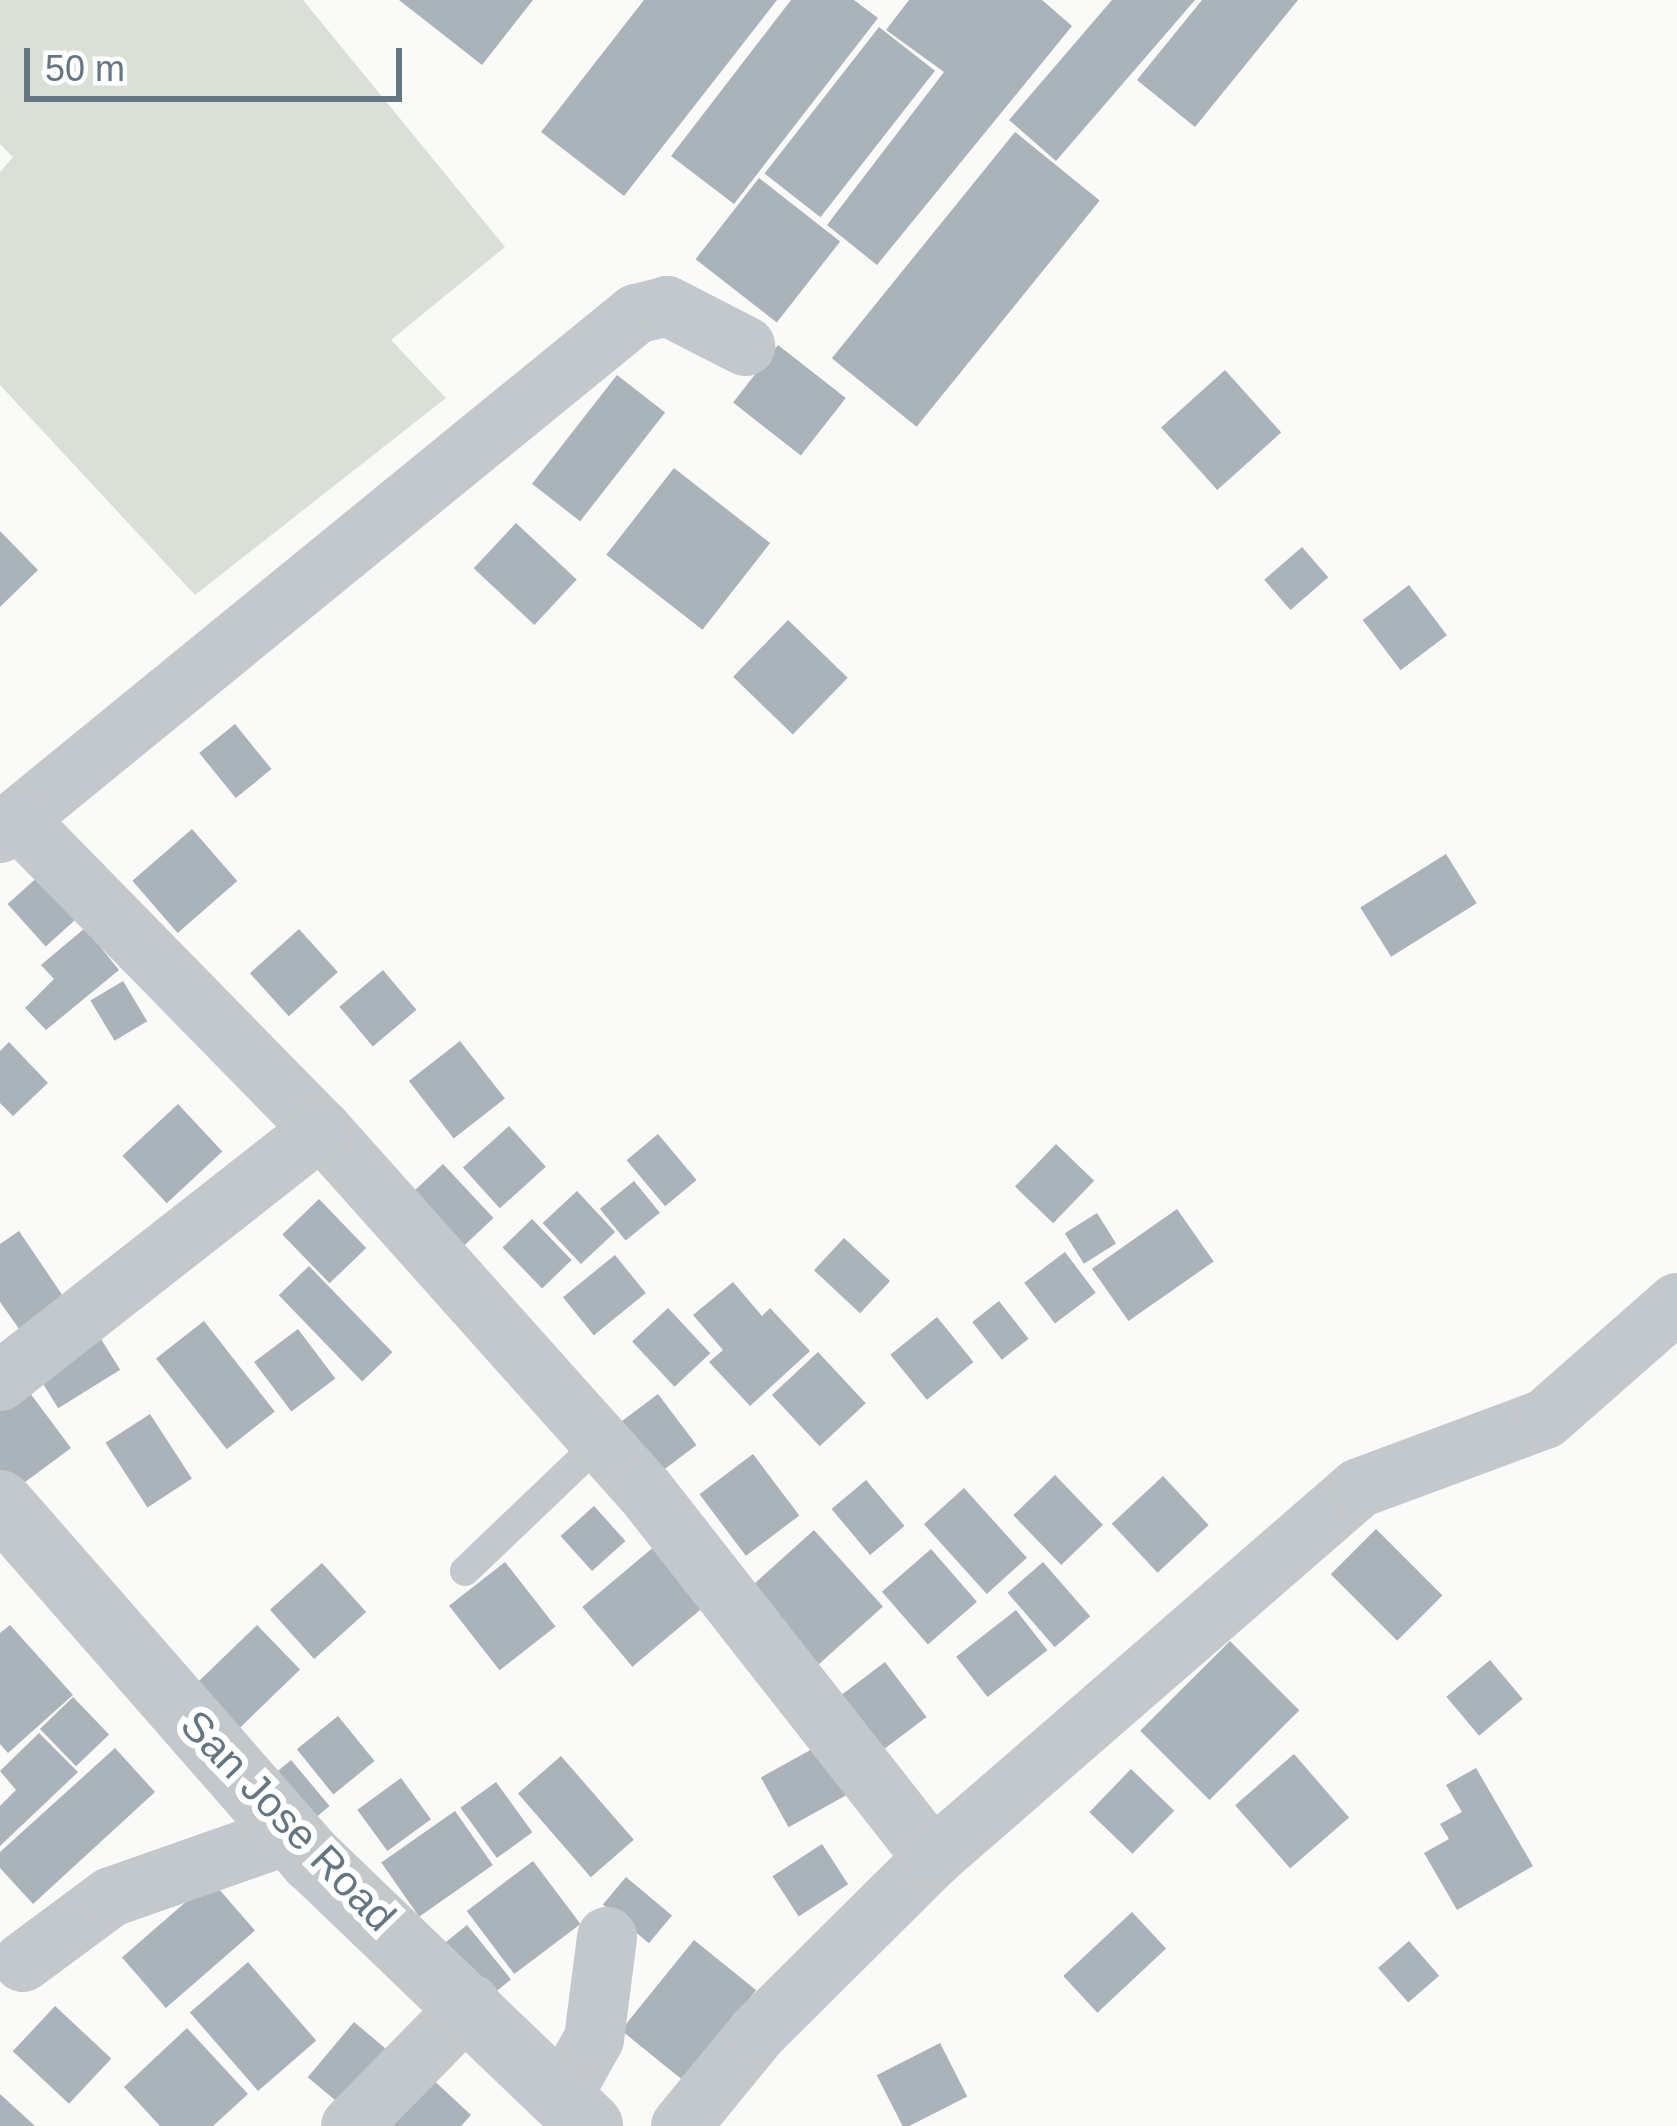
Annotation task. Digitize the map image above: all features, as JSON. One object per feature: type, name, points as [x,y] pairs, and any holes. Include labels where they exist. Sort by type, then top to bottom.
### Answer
[{"type":"street","points":[[746,346],[667,306],[636,314],[9,826],[321,1129],[601,1441],[933,1858]]},
{"type":"street","points":[[0,1381],[321,1129]]},
{"type":"street","points":[[681,2126],[757,2033],[933,1858],[1359,1488],[1544,1419],[1677,1303]]},
{"type":"street","name":"San Jose Road","points":[[0,1503],[290,1834],[471,2004],[576,2112]]},
{"type":"street","points":[[23,1962],[110,1897],[290,1834]]},
{"type":"street","points":[[576,2112],[595,2039],[607,1937]]},
{"type":"street","points":[[351,2126],[471,2004]]},
{"type":"lane","points":[[465,1571],[601,1441]]},
{"type":"shaded area","points":[[0,0],[303,0],[505,247],[391,340],[446,398],[195,595],[0,385],[0,172],[13,157],[0,144]]},
{"type":"building","points":[[399,0],[533,0],[482,65]]},
{"type":"building","points":[[644,0],[777,0],[624,196],[541,132]]},
{"type":"building","points":[[791,0],[854,0],[878,18],[734,204],[671,156]]},
{"type":"building","points":[[909,0],[1042,0],[1072,26],[877,265],[827,225],[944,72],[886,30]]},
{"type":"building","points":[[1112,0],[1195,0],[1056,161],[1009,120]]},
{"type":"building","points":[[1202,0],[1298,0],[1195,127],[1137,80]]},
{"type":"building","points":[[879,27],[935,71],[820,217],[764,174]]},
{"type":"building","points":[[1015,132],[1100,201],[917,427],[832,358]]},
{"type":"building","points":[[759,178],[840,241],[777,323],[696,259]]},
{"type":"building","points":[[778,345],[846,398],[801,455],[733,403]]},
{"type":"building","points":[[1225,370],[1281,432],[1217,490],[1161,428]]},
{"type":"building","points":[[617,375],[665,413],[580,521],[532,484]]},
{"type":"building","points":[[674,468],[770,543],[702,630],[606,555]]},
{"type":"building","points":[[516,523],[577,580],[534,625],[474,568]]},
{"type":"building","points":[[0,531],[38,570],[0,607]]},
{"type":"building","points":[[1302,547],[1328,577],[1291,610],[1264,580]]},
{"type":"building","points":[[1409,585],[1447,635],[1401,670],[1363,620]]},
{"type":"building","points":[[788,620],[848,678],[793,734],[733,677]]},
{"type":"building","points":[[235,724],[272,769],[236,798],[199,753]]},
{"type":"building","points":[[192,829],[237,881],[178,933],[132,881]]},
{"type":"building","points":[[1446,854],[1477,903],[1391,957],[1360,908]]},
{"type":"building","points":[[41,874],[79,916],[46,946],[8,904]]},
{"type":"building","points":[[85,928],[119,970],[46,1030],[25,1008],[54,979],[41,965]]},
{"type":"building","points":[[299,929],[338,972],[289,1016],[250,973]]},
{"type":"building","points":[[383,970],[416,1010],[373,1046],[339,1007]]},
{"type":"building","points":[[123,981],[147,1021],[115,1041],[90,1001]]},
{"type":"building","points":[[460,1041],[505,1099],[454,1139],[409,1081]]},
{"type":"building","points":[[9,1042],[48,1083],[13,1116],[0,1103],[0,1051]]},
{"type":"building","points":[[178,1104],[222,1152],[167,1203],[122,1156]]},
{"type":"building","points":[[509,1126],[546,1167],[500,1208],[463,1167]]},
{"type":"building","points":[[658,1134],[697,1180],[665,1206],[627,1160]]},
{"type":"building","points":[[1056,1144],[1094,1181],[1053,1223],[1015,1186]]},
{"type":"building","points":[[443,1164],[493,1218],[456,1253],[406,1199]]},
{"type":"building","points":[[634,1181],[660,1213],[626,1241],[600,1209]]},
{"type":"building","points":[[577,1191],[615,1232],[581,1264],[543,1223]]},
{"type":"building","points":[[319,1199],[366,1248],[330,1283],[282,1234]]},
{"type":"building","points":[[1177,1209],[1214,1261],[1129,1321],[1092,1269]]},
{"type":"building","points":[[1097,1213],[1116,1244],[1084,1264],[1065,1233]]},
{"type":"building","points":[[532,1219],[572,1260],[542,1288],[503,1247]]},
{"type":"building","points":[[19,1231],[65,1299],[20,1330],[0,1302],[0,1244]]},
{"type":"building","points":[[844,1238],[890,1281],[860,1313],[814,1270]]},
{"type":"building","points":[[1065,1252],[1096,1293],[1055,1323],[1024,1283]]},
{"type":"building","points":[[615,1255],[646,1293],[594,1335],[563,1297]]},
{"type":"building","points":[[309,1266],[392,1352],[362,1381],[279,1295]]},
{"type":"building","points":[[733,1282],[762,1316],[770,1308],[810,1351],[750,1406],[709,1362],[723,1350],[693,1315]]},
{"type":"building","points":[[999,1301],[1029,1339],[1002,1360],[972,1322]]},
{"type":"building","points":[[668,1308],[710,1353],[674,1387],[632,1341]]},
{"type":"building","points":[[937,1317],[974,1362],[927,1400],[890,1355]]},
{"type":"building","points":[[204,1321],[275,1412],[227,1449],[156,1359]]},
{"type":"building","points":[[91,1323],[120,1370],[58,1408],[29,1362]]},
{"type":"building","points":[[298,1329],[335,1379],[291,1412],[254,1362]]},
{"type":"building","points":[[818,1352],[866,1403],[820,1446],[772,1395]]},
{"type":"building","points":[[21,1381],[71,1448],[13,1491],[0,1474],[0,1396]]},
{"type":"building","points":[[658,1394],[697,1445],[653,1478],[614,1427]]},
{"type":"building","points":[[150,1414],[192,1479],[147,1507],[106,1443]]},
{"type":"building","points":[[753,1454],[799,1515],[746,1556],[699,1494]]},
{"type":"building","points":[[1055,1475],[1103,1525],[1061,1565],[1013,1515]]},
{"type":"building","points":[[1163,1476],[1209,1525],[1157,1573],[1112,1524]]},
{"type":"building","points":[[866,1480],[905,1526],[870,1555],[832,1509]]},
{"type":"building","points":[[964,1488],[1027,1558],[987,1594],[924,1524]]},
{"type":"building","points":[[594,1506],[625,1541],[592,1571],[561,1536]]},
{"type":"building","points":[[1376,1529],[1442,1595],[1397,1641],[1331,1574]]},
{"type":"building","points":[[814,1530],[883,1607],[816,1667],[747,1590]]},
{"type":"building","points":[[655,1546],[705,1606],[632,1667],[582,1607]]},
{"type":"building","points":[[931,1549],[977,1602],[928,1644],[882,1592]]},
{"type":"building","points":[[505,1562],[555,1627],[500,1670],[449,1606]]},
{"type":"building","points":[[1043,1562],[1090,1616],[1055,1647],[1008,1593]]},
{"type":"building","points":[[322,1563],[366,1612],[314,1659],[270,1610]]},
{"type":"building","points":[[1016,1610],[1047,1650],[988,1697],[956,1657]]},
{"type":"building","points":[[10,1625],[73,1695],[8,1753],[0,1744],[0,1633]]},
{"type":"building","points":[[257,1625],[300,1670],[226,1741],[183,1697]]},
{"type":"building","points":[[1230,1641],[1299,1710],[1209,1800],[1140,1731]]},
{"type":"building","points":[[1490,1660],[1523,1699],[1479,1736],[1446,1697]]},
{"type":"building","points":[[885,1662],[927,1717],[872,1758],[831,1703]]},
{"type":"building","points":[[73,1697],[109,1734],[76,1766],[40,1729]]},
{"type":"building","points":[[338,1716],[375,1761],[333,1794],[297,1749]]},
{"type":"building","points":[[39,1733],[78,1772],[0,1846],[0,1806],[16,1790],[0,1771]]},
{"type":"building","points":[[823,1743],[851,1793],[789,1827],[761,1777]]},
{"type":"building","points":[[115,1748],[155,1792],[33,1904],[0,1868],[0,1852]]},
{"type":"building","points":[[1294,1754],[1349,1817],[1290,1869],[1235,1805]]},
{"type":"building","points":[[561,1756],[634,1840],[591,1877],[518,1793]]},
{"type":"building","points":[[291,1760],[330,1806],[304,1827],[266,1781]]},
{"type":"building","points":[[1476,1768],[1533,1866],[1457,1910],[1424,1853],[1449,1839],[1440,1824],[1462,1812],[1446,1785]]},
{"type":"building","points":[[1131,1769],[1174,1811],[1132,1854],[1089,1812]]},
{"type":"building","points":[[401,1778],[431,1819],[387,1851],[357,1810]]},
{"type":"building","points":[[496,1782],[532,1832],[497,1858],[460,1808]]},
{"type":"building","points":[[455,1811],[493,1865],[419,1917],[381,1863]]},
{"type":"building","points":[[822,1844],[848,1884],[799,1916],[773,1876]]},
{"type":"building","points":[[533,1861],[581,1924],[514,1974],[467,1911]]},
{"type":"building","points":[[626,1877],[672,1916],[649,1943],[603,1905]]},
{"type":"building","points":[[211,1880],[255,1931],[166,2008],[122,1957]]},
{"type":"building","points":[[1132,1912],[1166,1949],[1097,2013],[1063,1976]]},
{"type":"building","points":[[467,1925],[511,1979],[483,2002],[439,1948]]},
{"type":"building","points":[[694,1940],[756,1990],[683,2080],[621,2030]]},
{"type":"building","points":[[1409,1941],[1439,1976],[1408,2003],[1378,1968]]},
{"type":"building","points":[[248,1962],[316,2040],[258,2091],[190,2013]]},
{"type":"building","points":[[55,2006],[111,2059],[69,2104],[13,2051]]},
{"type":"building","points":[[354,2022],[395,2057],[349,2112],[308,2077]]},
{"type":"building","points":[[187,2028],[248,2094],[213,2126],[160,2126],[124,2087]]},
{"type":"building","points":[[940,2043],[967,2096],[903,2126],[877,2075]]},
{"type":"building","points":[[428,2075],[471,2115],[461,2126],[380,2126]]},
{"type":"building","points":[[0,2094],[35,2126],[0,2126]]}]
